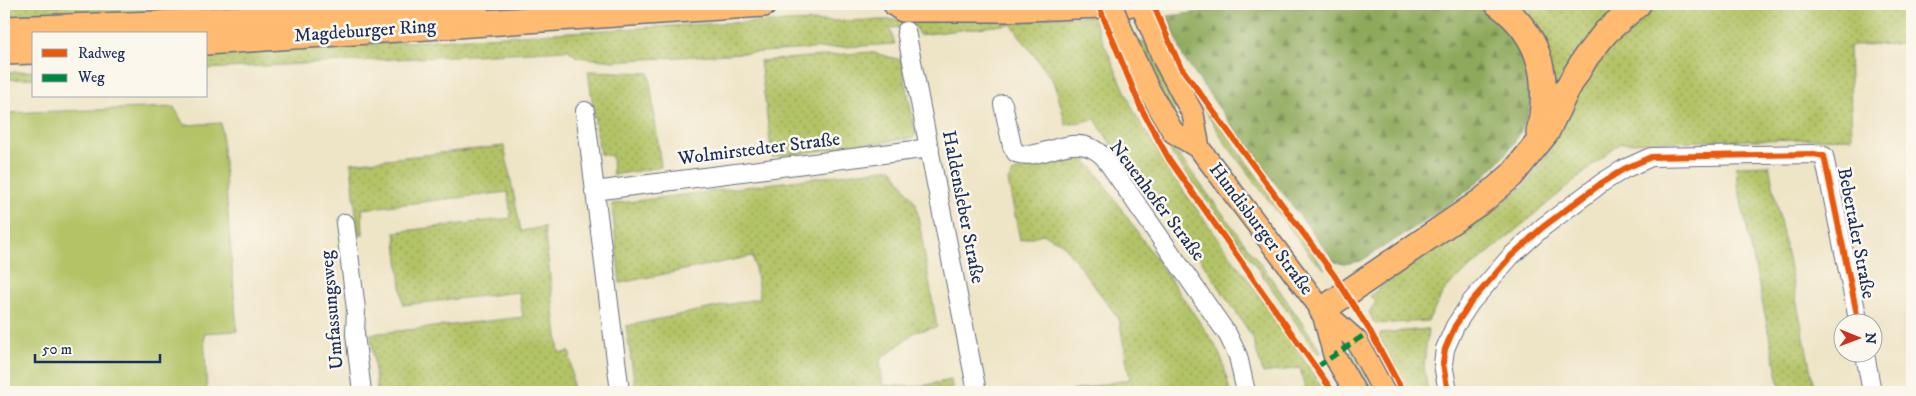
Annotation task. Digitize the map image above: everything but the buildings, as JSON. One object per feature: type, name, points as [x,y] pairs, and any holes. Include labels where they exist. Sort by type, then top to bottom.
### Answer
[{"type":"highway","name":"Magdeburger Ring","points":[[4,29],[156,24],[373,7],[477,4]]},
{"type":"highway","name":"Magdeburger Ring","points":[[208,42],[764,4]]},
{"type":"highway","points":[[896,4],[903,9],[1128,4]]},
{"type":"highway","points":[[1498,4],[1513,16],[1528,33],[1540,63],[1543,104],[1536,146]]},
{"type":"highway","points":[[1322,310],[1491,194],[1512,175],[1550,126],[1566,90],[1586,57],[1606,32],[1638,4]]},
{"type":"highway","points":[[4,52],[32,51]]},
{"type":"main road","name":"Hundisburger Straße","points":[[1111,4],[1148,88],[1174,132],[1199,148],[1322,310],[1357,341],[1384,392]]},
{"type":"main road","name":"Hundisburger Straße","points":[[1141,4],[1155,40],[1193,114],[1199,148]]},
{"type":"main road","name":"Hundisburger Straße","points":[[1322,310],[1334,355],[1355,392]]},
{"type":"street","name":"Haldensleber Straße","points":[[906,31],[978,392]]},
{"type":"street","name":"Neuenhofer Straße","points":[[1002,104],[1012,146],[1018,154],[1078,145],[1092,148],[1104,157],[1228,335],[1238,356],[1246,392]]},
{"type":"street","points":[[585,111],[620,392]]},
{"type":"street","name":"Wolmirstedter Straße","points":[[594,192],[930,148]]},
{"type":"street","name":"Bebertaler Straße","points":[[1448,392],[1444,355],[1455,326],[1494,274],[1542,227],[1603,182],[1638,162],[1651,158],[1814,154],[1825,158],[1857,314]]},
{"type":"street","name":"Umfassungsweg","points":[[345,223],[356,309],[355,334],[362,392]]},
{"type":"street","points":[[1867,364],[1872,392]]},
{"type":"green space","points":[[4,4],[193,4],[130,14],[4,17]]},
{"type":"green space","points":[[1263,4],[1480,4],[1507,27],[1518,42],[1526,58],[1532,92],[1525,124],[1506,153],[1481,179],[1450,204],[1361,261],[1344,264],[1335,262],[1184,59],[1168,16]]},
{"type":"green space","points":[[1513,4],[1624,4],[1558,89]]},
{"type":"green space","points":[[1654,4],[1912,4],[1912,44],[1853,45],[1849,47],[1852,138],[1620,143],[1446,288],[1428,321],[1375,324],[1369,312],[1376,302],[1370,296],[1388,281],[1492,212],[1526,184],[1550,150],[1584,73],[1647,8]]},
{"type":"green space","points":[[1092,16],[1136,116],[1182,189],[1273,314],[1325,392],[1306,392],[1300,368],[1263,373],[1252,336],[1154,190],[1145,198],[1095,119],[1066,125],[1055,84],[1011,24],[919,35],[915,26],[890,28],[895,44],[613,61],[577,57],[568,50],[208,69],[208,58],[235,52],[722,23]]},
{"type":"green space","points":[[1137,42],[1145,42],[1177,107],[1172,113]]},
{"type":"green space","points":[[870,52],[901,60],[916,135],[913,138],[772,157],[760,61]]},
{"type":"green space","points":[[32,71],[32,78],[4,80],[4,73]]},
{"type":"green space","points":[[588,71],[649,73],[661,167],[613,175],[612,156],[600,154]]},
{"type":"green space","points":[[1181,73],[1325,269],[1313,259],[1226,144]]},
{"type":"green space","points":[[1142,94],[1177,153],[1271,278],[1322,352],[1318,354],[1241,245],[1173,156]]},
{"type":"green space","points":[[174,107],[184,125],[221,123],[237,331],[204,333],[207,392],[8,392],[8,388],[4,385],[4,113]]},
{"type":"green space","points":[[504,146],[521,231],[544,227],[559,353],[570,352],[573,392],[377,392],[371,334],[523,317],[519,292],[403,305],[395,232],[511,218],[508,192],[362,209],[363,235],[358,235],[351,163]]},
{"type":"green space","points":[[1079,159],[1086,161],[1093,168],[1214,343],[1223,362],[1230,392],[1066,392],[1130,379],[1119,319],[1062,243],[1043,234],[1020,240],[1008,181],[1013,172],[1062,160]]},
{"type":"green space","points":[[1769,165],[1815,392],[1781,392],[1737,181],[1736,166]]},
{"type":"green space","points":[[892,168],[916,204],[937,327],[915,332],[880,360],[883,385],[916,387],[951,380],[953,392],[636,392],[626,326],[760,298],[753,256],[620,283],[612,204]]},
{"type":"green space","points":[[1428,329],[1424,367],[1428,392],[1409,392],[1379,336],[1381,333]]},
{"type":"green space","points":[[1367,342],[1372,342],[1399,392],[1394,392]]},
{"type":"green space","points":[[1352,351],[1375,392],[1365,392],[1343,355]]},
{"type":"marked path","points":[[1317,367],[1370,331]]},
{"type":"cycle path","points":[[1098,4],[1141,108],[1169,159],[1333,392]]},
{"type":"cycle path","points":[[1153,4],[1180,66],[1334,275],[1370,331],[1403,392]]},
{"type":"cycle path","points":[[1448,392],[1443,364],[1445,349],[1455,326],[1471,302],[1511,256],[1543,227],[1603,182],[1624,169],[1651,157],[1814,154],[1824,156],[1857,314]]}]
